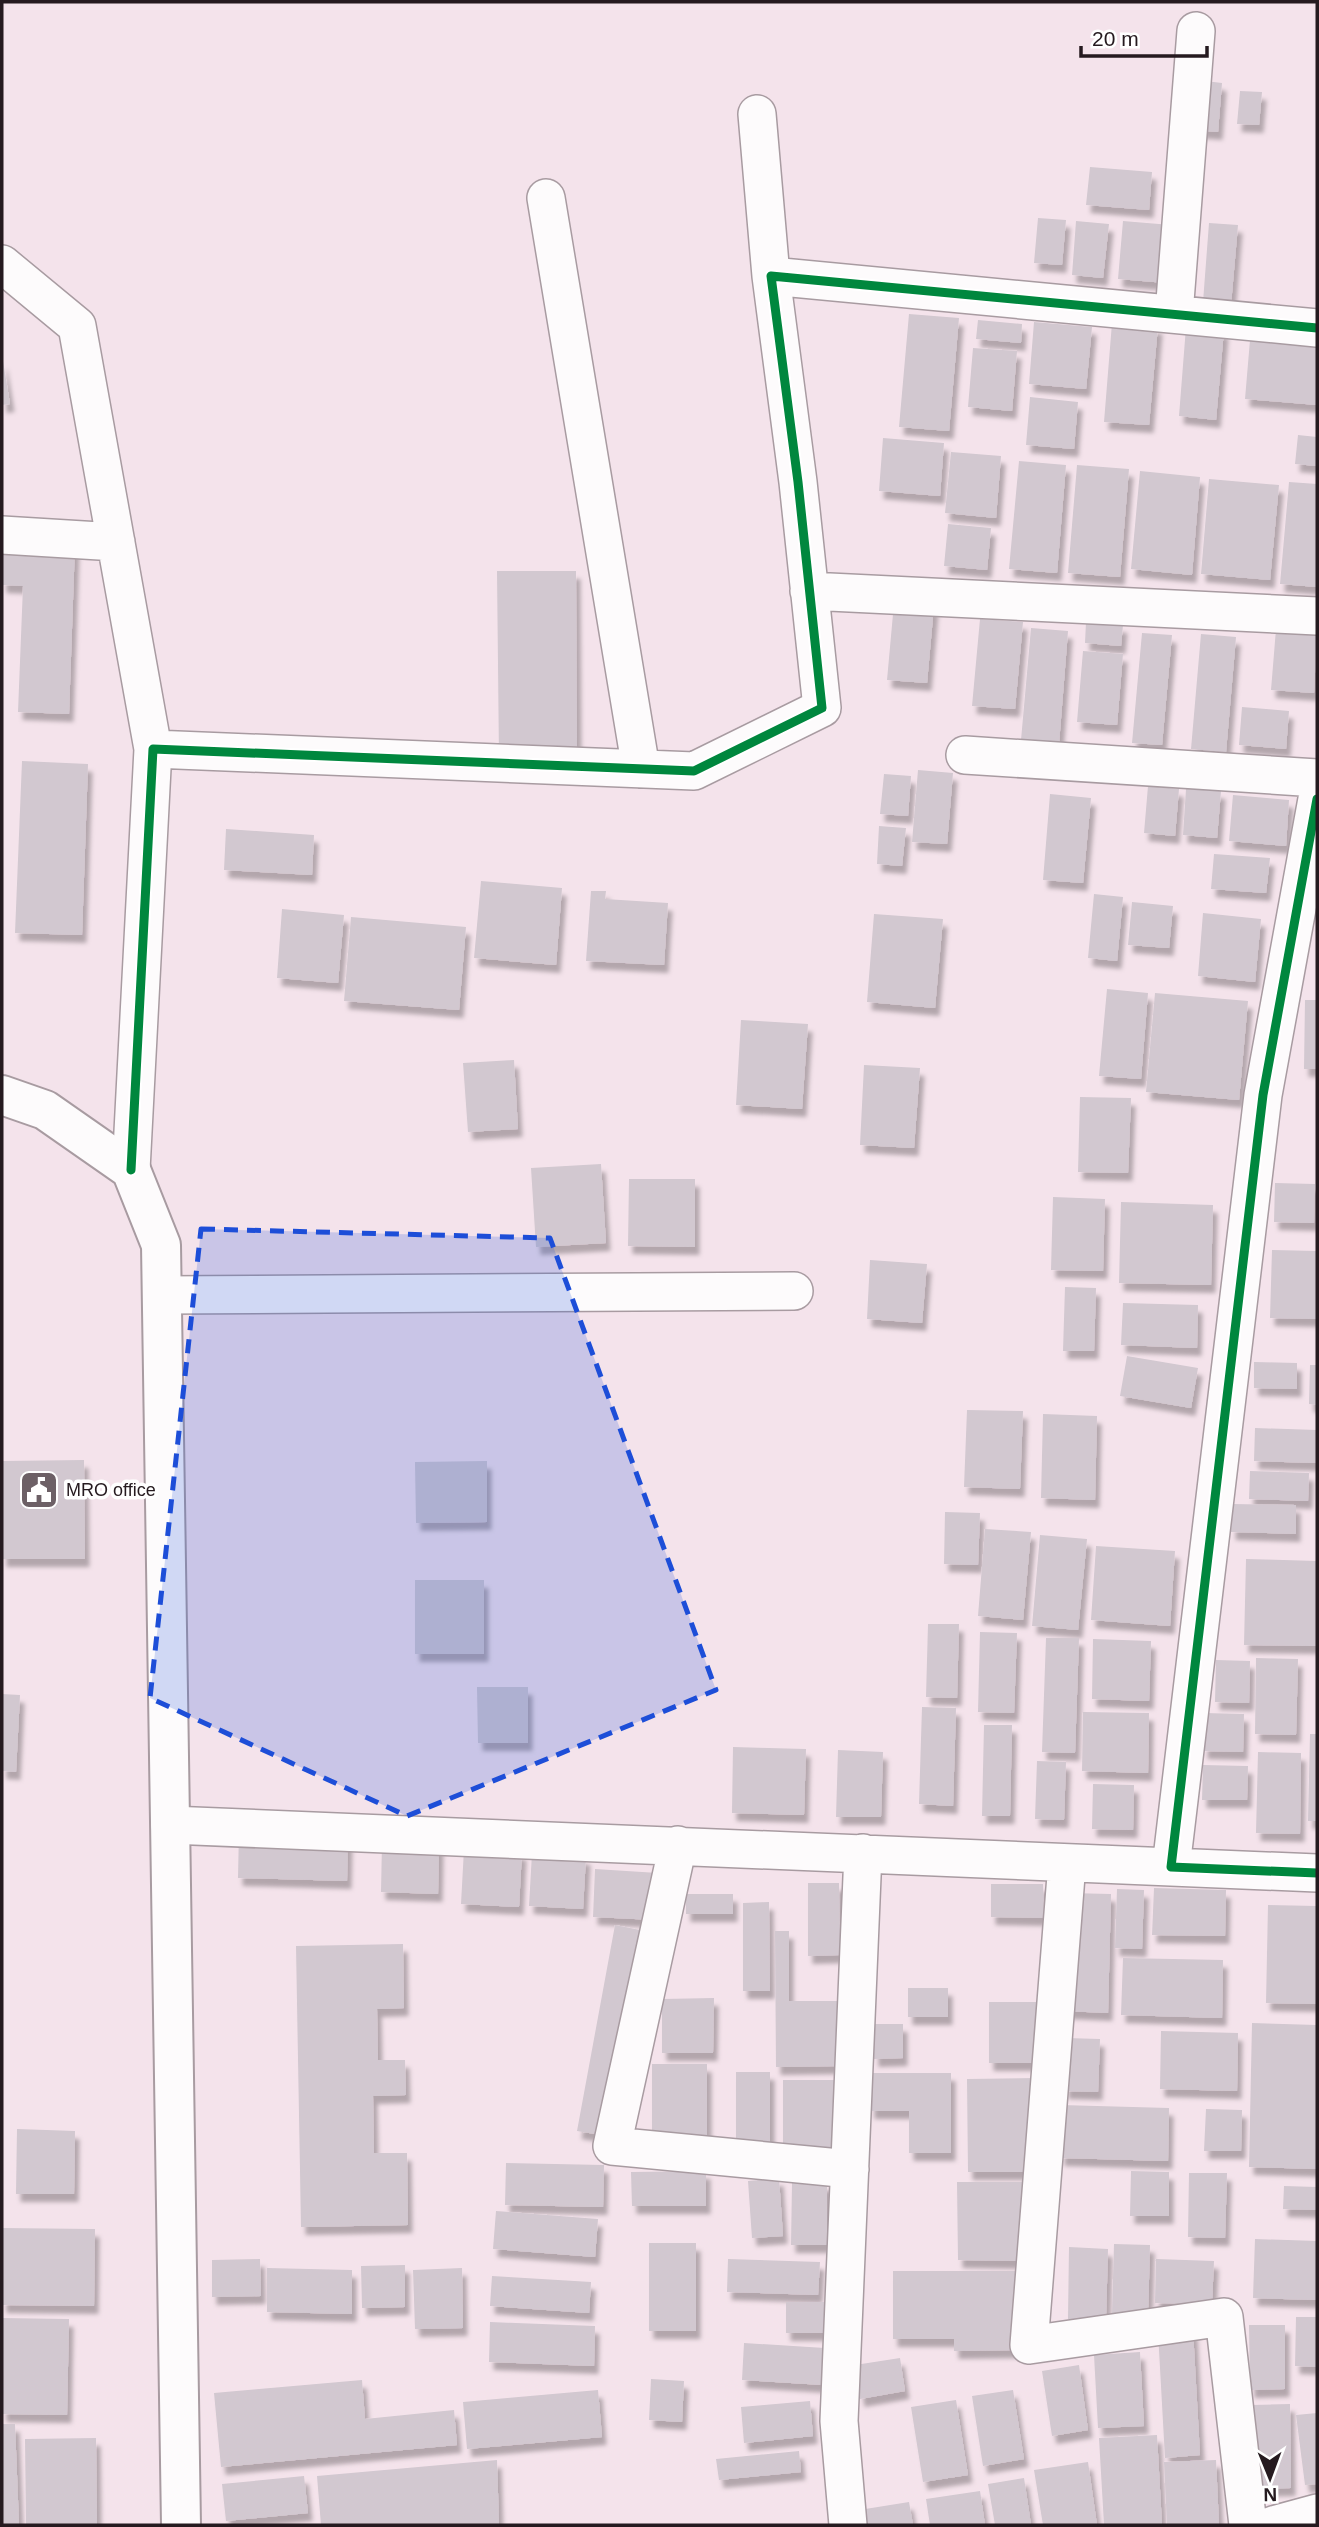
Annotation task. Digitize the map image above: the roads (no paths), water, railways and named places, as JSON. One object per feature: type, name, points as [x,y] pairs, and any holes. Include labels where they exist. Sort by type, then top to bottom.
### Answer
[{"type":"main road","points":[[2,1095],[45,1110],[131,1170],[161,1245],[181,2525]]},
{"type":"street","points":[[1174,314],[1196,31]]},
{"type":"street","points":[[153,749],[694,771],[822,708],[771,276],[757,114]]},
{"type":"street","points":[[546,198],[641,769]]},
{"type":"street","points":[[2,264],[77,326],[153,749],[131,1170]]},
{"type":"street","points":[[771,276],[1317,328]]},
{"type":"street","points":[[2,536],[116,542]]},
{"type":"street","points":[[809,591],[1317,616]]},
{"type":"street","points":[[965,755],[1317,778]]},
{"type":"street","points":[[1171,1867],[1263,1096],[1317,799]]},
{"type":"street","points":[[162,1295],[794,1291]]},
{"type":"street","points":[[170,1825],[678,1844],[1317,1873]]},
{"type":"street","points":[[678,1844],[612,2146],[850,2169]]},
{"type":"street","points":[[848,2525],[839,2421],[863,1853]]},
{"type":"street","points":[[1067,1863],[1030,2345],[1224,2317],[1248,2525]]},
{"type":"street","points":[[1273,2525],[1317,2513]]},
{"type":"place","name":"MRO office","points":[[39,1490]]}]
